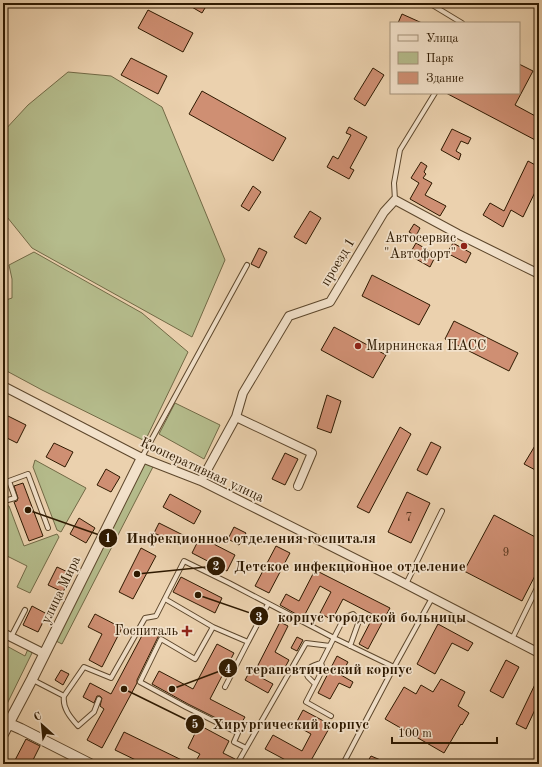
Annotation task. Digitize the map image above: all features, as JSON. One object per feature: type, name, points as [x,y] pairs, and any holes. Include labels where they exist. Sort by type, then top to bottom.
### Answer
[{"type":"street","points":[[394,200],[539,274]]},
{"type":"street","name":"проезд 1","points":[[202,481],[236,417],[243,393],[289,316],[330,302],[384,212],[394,200]]},
{"type":"street","name":"Кооперативная улица","points":[[3,386],[142,458],[202,481],[406,584],[539,654]]},
{"type":"street","points":[[236,417],[312,453],[298,486]]},
{"type":"street","name":"улица Мира","points":[[3,734],[6,722],[45,654],[142,458]]},
{"type":"street","points":[[7,635],[45,654]]},
{"type":"street","points":[[6,722],[90,764]]},
{"type":"lane","points":[[429,3],[460,22]]},
{"type":"lane","points":[[394,200],[394,183],[400,150],[434,94]]},
{"type":"lane","points":[[142,458],[247,265]]},
{"type":"lane","points":[[3,503],[15,498],[9,481],[28,474],[48,528]]},
{"type":"lane","points":[[406,584],[442,511]]},
{"type":"lane","points":[[99,699],[94,712],[78,726],[68,714],[63,702],[64,696],[84,667],[111,678],[145,618],[156,616],[184,561],[394,667]]},
{"type":"lane","points":[[511,639],[539,584]]},
{"type":"lane","points":[[343,764],[432,598]]},
{"type":"lane","points":[[164,599],[214,627],[248,642]]},
{"type":"lane","points":[[225,687],[268,604]]},
{"type":"lane","points":[[7,635],[25,610]]},
{"type":"lane","points":[[315,684],[308,677],[306,672],[311,667],[321,663],[344,618],[353,614],[359,621],[350,646]]},
{"type":"lane","points":[[214,627],[195,659],[161,639],[140,682],[238,733],[234,742],[246,748]]},
{"type":"lane","points":[[237,764],[306,643],[330,646]]},
{"type":"lane","points":[[321,663],[323,669],[306,702],[331,716]]},
{"type":"lane","points":[[32,679],[64,696]]},
{"type":"green space","points":[[68,72],[111,76],[162,107],[225,260],[192,337],[32,248],[3,212],[3,132],[28,105]]},
{"type":"green space","points":[[34,252],[142,313],[188,352],[145,441],[3,369],[3,301],[12,298],[12,279],[9,265]]},
{"type":"green space","points":[[175,403],[220,425],[204,459],[159,434]]},
{"type":"green space","points":[[147,458],[155,463],[62,644],[54,640]]},
{"type":"green space","points":[[35,460],[86,488],[61,532],[57,530],[33,467]]},
{"type":"green space","points":[[5,505],[9,506],[24,546],[57,534],[59,537],[30,593],[17,587],[27,566],[3,554],[3,509]]},
{"type":"green space","points":[[3,644],[25,656],[28,649],[32,653],[6,706],[3,705]]},
{"type":"building","points":[[185,3],[208,3],[202,13]]},
{"type":"building","points":[[148,10],[193,33],[183,52],[138,28]]},
{"type":"building","points":[[402,14],[420,22],[398,22]]},
{"type":"building","points":[[131,58],[167,76],[158,94],[121,75]]},
{"type":"building","points":[[520,64],[533,71],[515,105],[539,118],[539,142],[448,94],[520,94]]},
{"type":"building","points":[[373,68],[384,75],[365,106],[354,99]]},
{"type":"building","points":[[202,91],[286,138],[273,161],[189,114]]},
{"type":"building","points":[[349,127],[367,137],[350,168],[354,170],[349,179],[327,167],[333,156],[338,159],[351,135],[346,133]]},
{"type":"building","points":[[452,129],[471,138],[468,144],[461,141],[456,151],[461,154],[459,160],[441,150]]},
{"type":"building","points":[[528,161],[539,167],[539,184],[523,217],[511,210],[503,227],[483,215],[490,203],[504,211]]},
{"type":"building","points":[[421,162],[427,166],[424,172],[426,174],[423,178],[432,183],[425,195],[446,206],[440,216],[410,199],[419,183],[411,178]]},
{"type":"building","points":[[253,186],[261,192],[249,211],[241,206]]},
{"type":"building","points":[[310,211],[321,218],[306,244],[294,237]]},
{"type":"building","points":[[414,224],[420,228],[416,236],[409,232]]},
{"type":"building","points":[[416,243],[436,255],[430,267],[409,255]]},
{"type":"building","points":[[453,243],[471,253],[466,263],[447,253]]},
{"type":"building","points":[[259,248],[267,252],[259,268],[251,264]]},
{"type":"building","points":[[372,275],[430,305],[419,325],[362,296]]},
{"type":"building","points":[[454,321],[518,353],[509,371],[445,339]]},
{"type":"building","points":[[334,327],[386,355],[373,378],[321,350]]},
{"type":"building","points":[[327,395],[341,401],[331,433],[317,428]]},
{"type":"building","points":[[6,415],[26,425],[17,443],[3,436],[3,422]]},
{"type":"building","points":[[400,427],[411,434],[369,513],[357,507]]},
{"type":"building","points":[[539,439],[539,472],[524,464]]},
{"type":"building","points":[[431,442],[441,447],[427,475],[417,470]]},
{"type":"building","points":[[54,443],[73,452],[65,467],[46,457]]},
{"type":"building","points":[[285,453],[298,459],[285,485],[272,479]]},
{"type":"building","points":[[106,469],[120,477],[111,492],[97,485]]},
{"type":"building","points":[[23,483],[43,536],[29,541],[14,502],[17,501],[18,498],[14,486]]},
{"type":"building","points":[[407,492],[430,503],[411,543],[388,532]]},
{"type":"building","points":[[170,494],[201,511],[194,524],[163,507]]},
{"type":"building","points":[[494,515],[539,539],[539,568],[522,601],[464,571]]},
{"type":"building","points":[[79,518],[95,528],[86,543],[70,534]]},
{"type":"building","points":[[159,523],[185,536],[180,545],[154,533]]},
{"type":"building","points":[[234,527],[246,533],[239,545],[228,539]]},
{"type":"building","points":[[200,537],[235,555],[227,571],[192,553]]},
{"type":"building","points":[[276,546],[290,553],[269,593],[255,586]]},
{"type":"building","points":[[141,548],[156,556],[133,599],[119,592]]},
{"type":"building","points":[[57,567],[72,574],[63,592],[48,585]]},
{"type":"building","points":[[315,570],[390,608],[368,649],[359,644],[374,615],[343,599],[332,620],[320,613],[331,592],[320,586],[303,618],[280,605],[286,594],[299,601]]},
{"type":"building","points":[[181,577],[222,598],[215,613],[173,592]]},
{"type":"building","points":[[32,606],[47,614],[38,632],[23,625]]},
{"type":"building","points":[[95,614],[122,628],[102,667],[89,660],[102,634],[88,627]]},
{"type":"building","points":[[280,622],[288,626],[275,652],[289,660],[281,675],[267,667],[262,678],[273,684],[268,693],[245,680],[250,671],[254,673]]},
{"type":"building","points":[[438,624],[473,643],[468,651],[452,643],[435,674],[417,664]]},
{"type":"building","points":[[146,628],[160,636],[158,637],[137,680],[137,683],[102,748],[87,740],[104,709],[100,706],[102,698],[97,696],[94,703],[83,697],[90,683],[111,694]]},
{"type":"building","points":[[297,637],[303,640],[297,651],[291,648]]},
{"type":"building","points":[[217,644],[234,653],[210,699],[245,717],[238,729],[152,684],[159,671],[193,689]]},
{"type":"building","points":[[337,656],[348,662],[341,675],[353,682],[350,688],[339,683],[330,699],[318,693]]},
{"type":"building","points":[[506,660],[519,667],[503,698],[490,691]]},
{"type":"building","points":[[61,670],[69,674],[63,685],[55,680]]},
{"type":"building","points":[[539,676],[539,701],[526,729],[516,724]]},
{"type":"building","points":[[441,679],[465,692],[458,706],[469,713],[444,753],[385,719],[404,687],[416,694],[421,685],[433,692]]},
{"type":"building","points":[[303,710],[331,725],[309,764],[293,764],[265,749],[273,735],[302,751],[311,734],[295,725]]},
{"type":"building","points":[[199,725],[229,741],[223,753],[235,759],[233,764],[194,764],[200,754],[188,748]]},
{"type":"building","points":[[124,732],[190,764],[144,764],[115,750]]},
{"type":"building","points":[[26,739],[40,746],[31,764],[13,764]]},
{"type":"building","points":[[371,756],[390,764],[366,764]]},
{"type":"place","name":"Автосервис \"Автофорт\"","points":[[464,246]]},
{"type":"place","name":"Мирнинская ПАСС","points":[[358,346]]},
{"type":"place","name":"Инфекционное отделения госпиталя","points":[[28,510]]},
{"type":"place","name":"Детское инфекционное отделение","points":[[137,574]]},
{"type":"place","name":"корпус городской больницы","points":[[198,595]]},
{"type":"place","name":"Госпиталь","points":[[187,631]]},
{"type":"place","name":"Хирургический корпус","points":[[124,689]]},
{"type":"place","name":"терапевтический корпус","points":[[172,689]]}]
